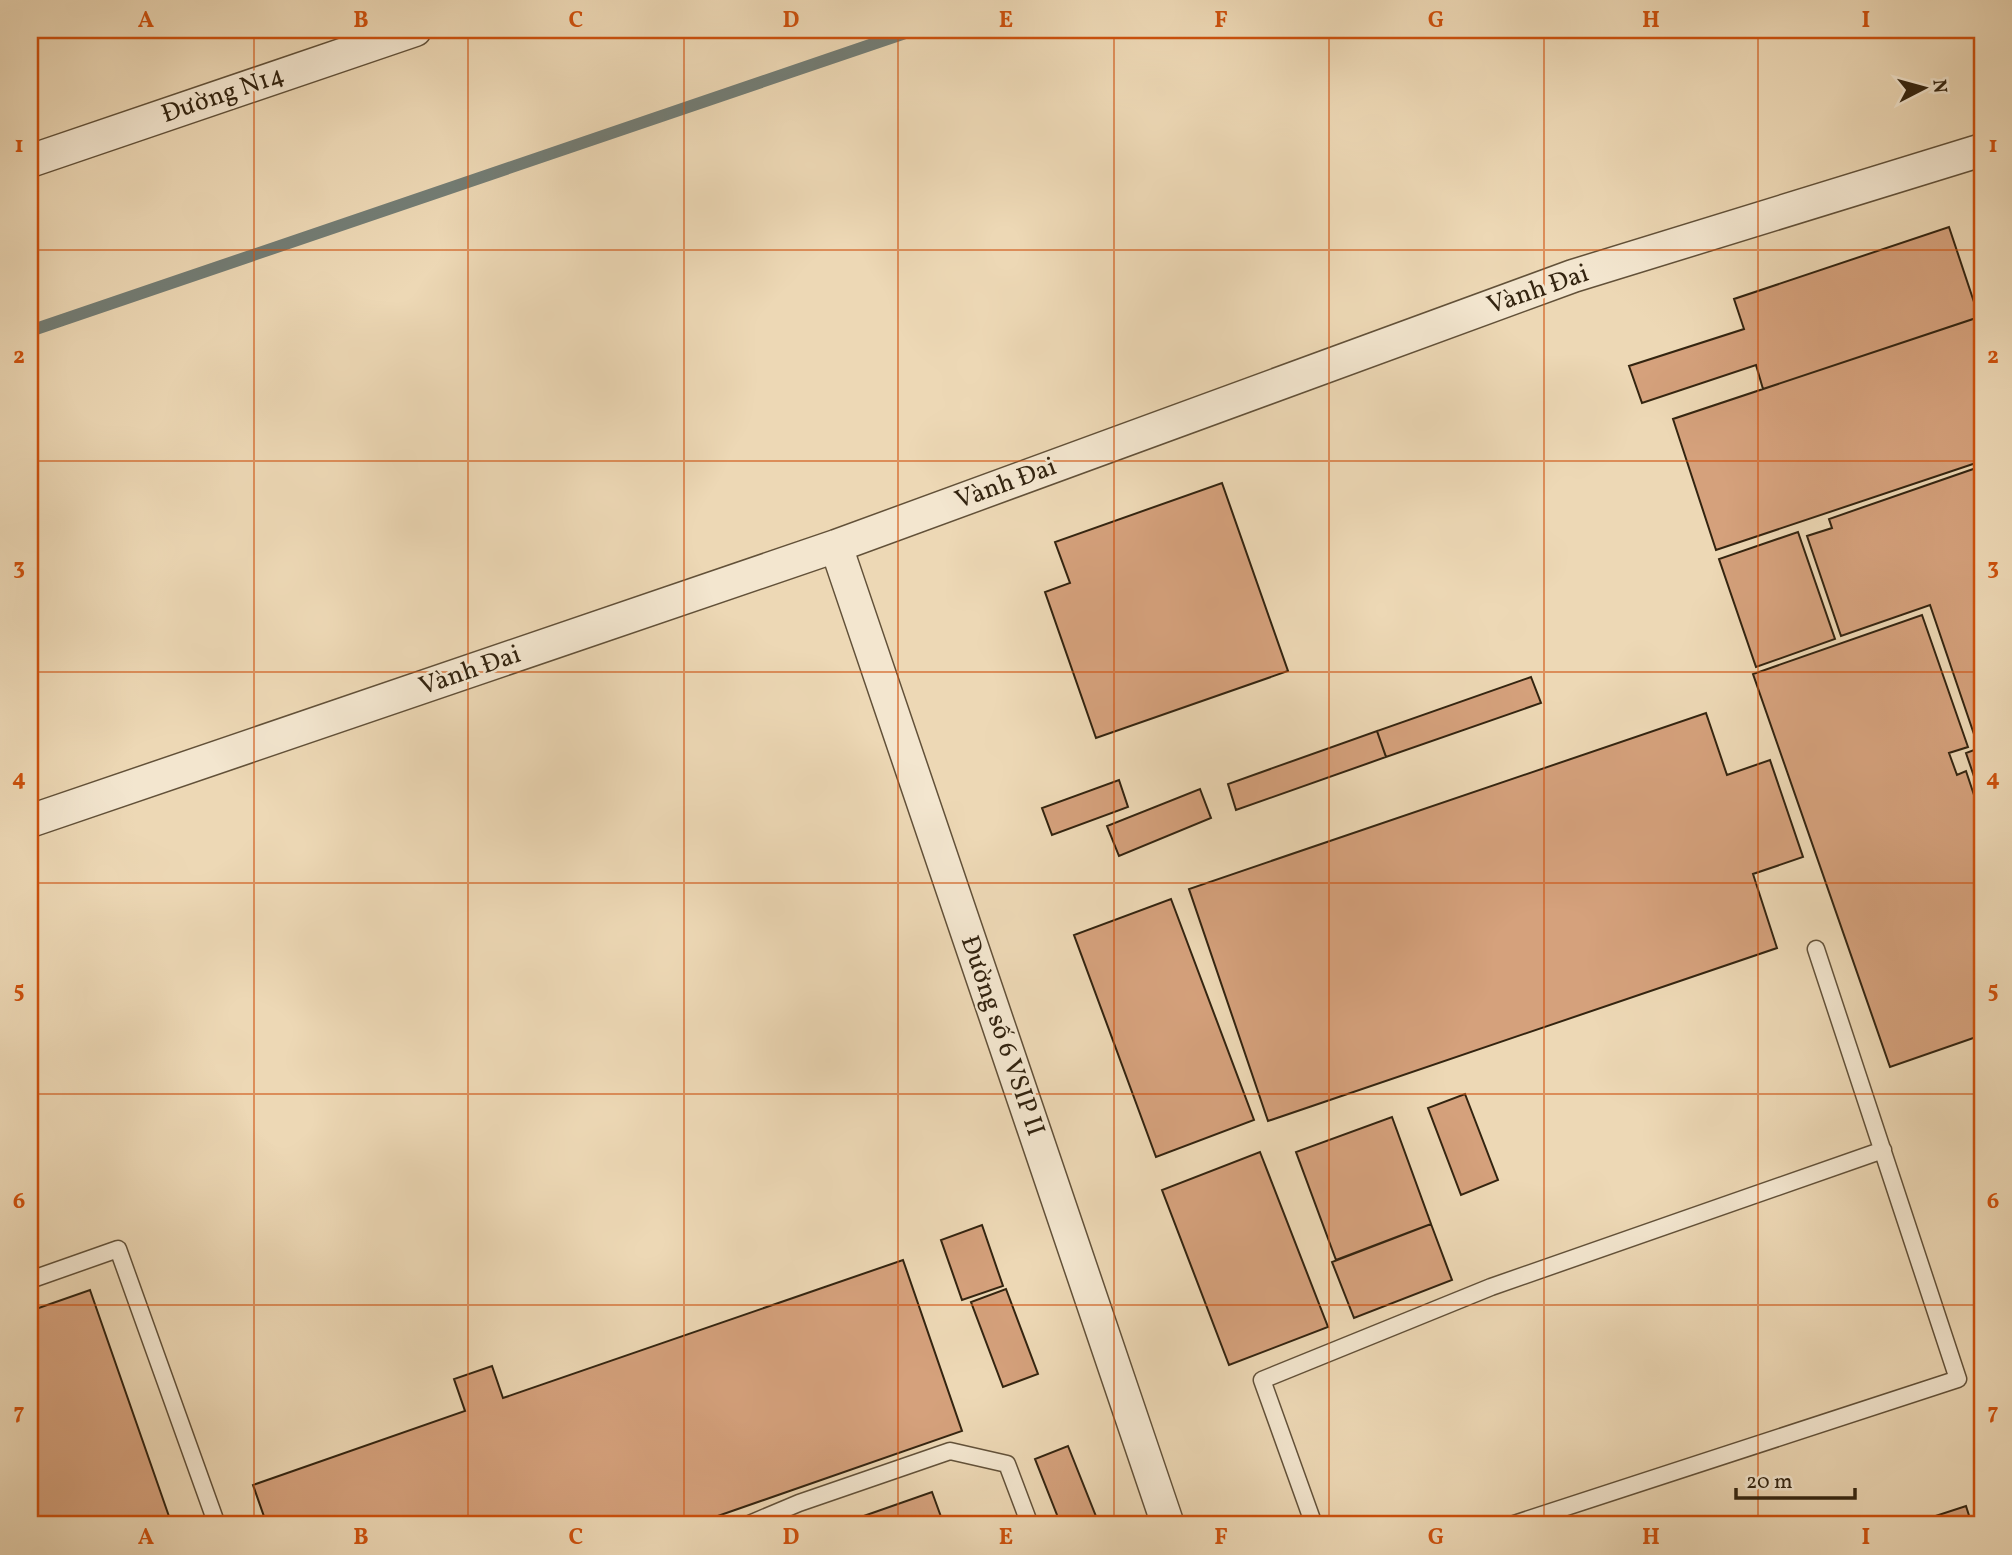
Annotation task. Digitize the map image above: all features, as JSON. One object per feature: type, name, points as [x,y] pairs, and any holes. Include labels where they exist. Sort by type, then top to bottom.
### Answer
[{"type":"street","name":"Đường N14","points":[[30,161],[415,30]]},
{"type":"street","name":"Vành Đai","points":[[30,821],[836,546],[1573,276],[1982,150]]},
{"type":"street","name":"Đường số 6 VSIP II","points":[[836,546],[1168,1525]]},
{"type":"lane","points":[[1511,1525],[1958,1379],[1816,949]]},
{"type":"lane","points":[[1314,1525],[1262,1380],[1491,1287],[1883,1150]]},
{"type":"lane","points":[[30,1280],[118,1250],[217,1525]]},
{"type":"lane","points":[[747,1525],[799,1503],[950,1451],[1007,1464],[1030,1525]]},
{"type":"building","points":[[1949,227],[1979,317],[1763,389],[1756,365],[1642,403],[1629,366],[1744,329],[1734,299]]},
{"type":"building","points":[[1979,317],[1982,327],[1982,461],[1716,550],[1673,419]]},
{"type":"building","points":[[1982,466],[1982,741],[1977,743],[1930,605],[1841,636],[1807,536],[1832,528],[1829,519]]},
{"type":"building","points":[[1222,483],[1288,671],[1096,738],[1045,592],[1070,583],[1055,542]]},
{"type":"building","points":[[1798,532],[1835,639],[1756,667],[1719,559]]},
{"type":"building","points":[[1922,615],[1968,747],[1949,753],[1957,775],[1966,771],[1982,819],[1982,1035],[1890,1067],[1753,674]]},
{"type":"building","points":[[1531,677],[1541,703],[1386,757],[1377,731]]},
{"type":"building","points":[[1706,713],[1727,775],[1770,760],[1803,857],[1753,874],[1777,948],[1268,1121],[1189,889]]},
{"type":"building","points":[[1377,731],[1386,757],[1236,810],[1228,784]]},
{"type":"building","points":[[1982,747],[1982,800],[1966,753]]},
{"type":"building","points":[[1119,780],[1128,807],[1052,835],[1042,808]]},
{"type":"building","points":[[1200,789],[1211,818],[1119,856],[1107,826]]},
{"type":"building","points":[[1171,899],[1254,1120],[1156,1157],[1074,935]]},
{"type":"building","points":[[1465,1094],[1498,1180],[1461,1195],[1428,1108]]},
{"type":"building","points":[[1392,1117],[1431,1224],[1336,1260],[1296,1152]]},
{"type":"building","points":[[1260,1152],[1328,1327],[1229,1365],[1162,1190]]},
{"type":"building","points":[[1431,1224],[1452,1280],[1354,1318],[1332,1262]]},
{"type":"building","points":[[982,1225],[1003,1286],[962,1300],[941,1240]]},
{"type":"building","points":[[903,1260],[962,1431],[692,1525],[267,1525],[253,1485],[465,1411],[454,1379],[492,1366],[503,1398]]},
{"type":"building","points":[[1006,1289],[1038,1374],[1003,1387],[971,1302]]},
{"type":"building","points":[[90,1290],[172,1525],[30,1525],[30,1311]]},
{"type":"building","points":[[1068,1446],[1099,1524],[1061,1525],[1035,1459]]},
{"type":"building","points":[[932,1492],[944,1525],[838,1525]]},
{"type":"building","points":[[1966,1506],[1972,1525],[1908,1525]]},
{"type":"waterway","points":[[30,331],[914,30]]}]
